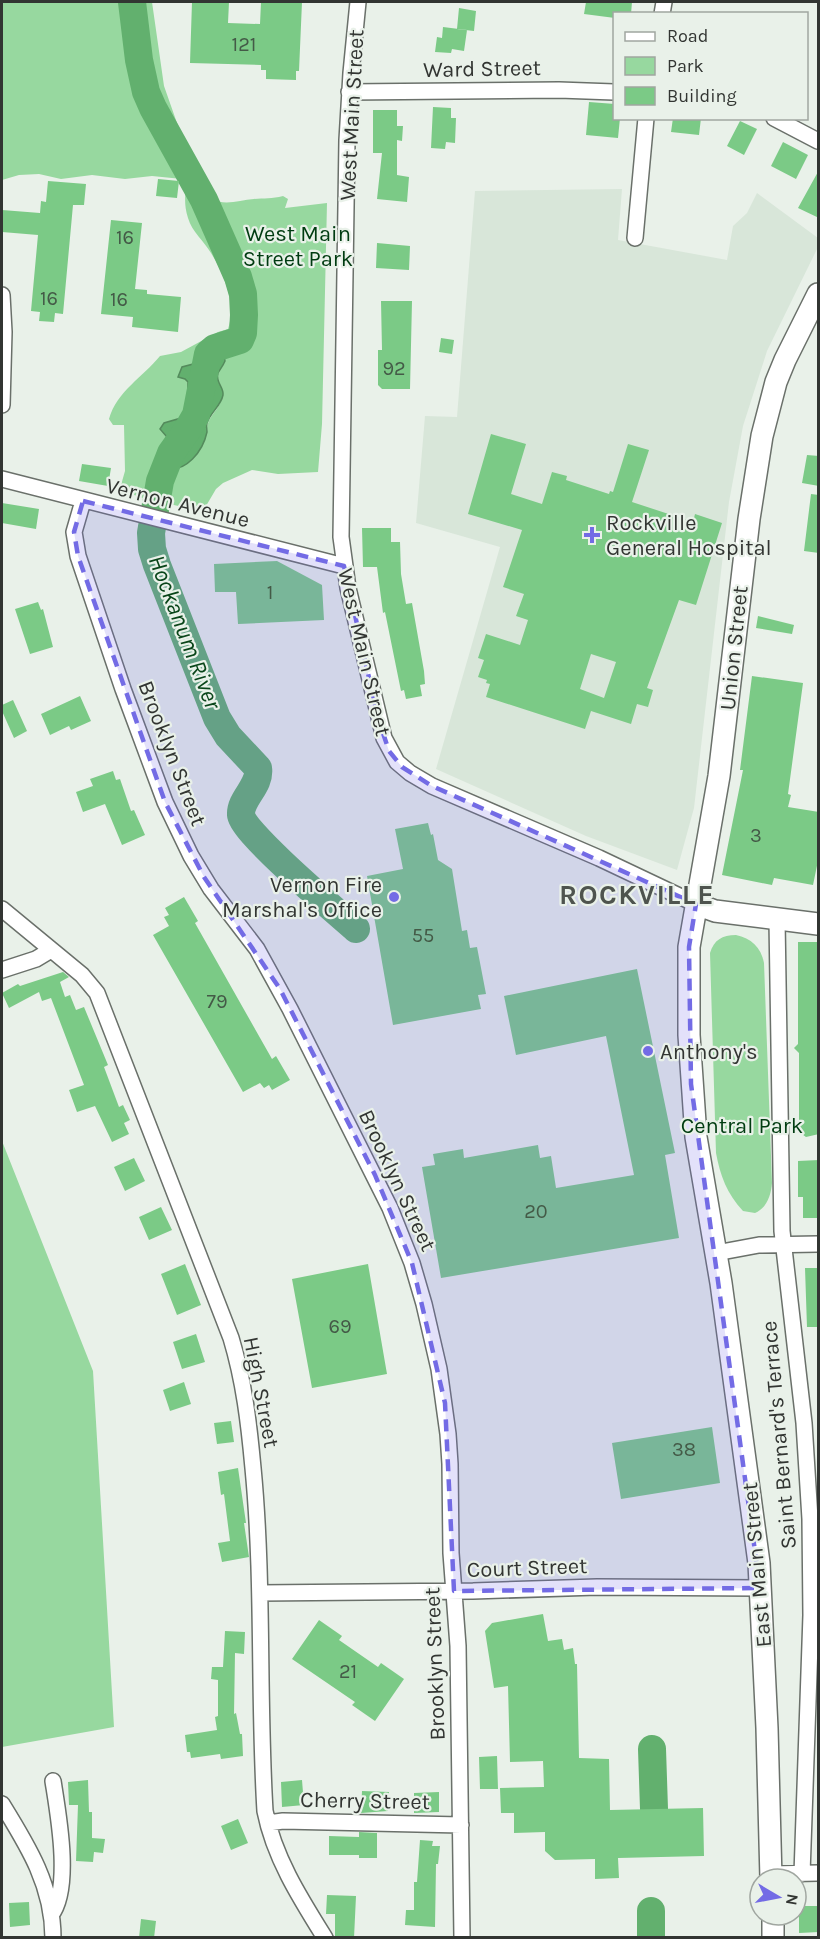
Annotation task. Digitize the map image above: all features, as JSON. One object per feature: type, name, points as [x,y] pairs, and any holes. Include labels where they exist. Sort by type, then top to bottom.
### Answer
[{"type":"main road","name":"Union Street","points":[[696,904],[719,776],[745,549],[762,436],[785,360],[819,294]]},
{"type":"main road","points":[[716,1253],[699,1163],[691,1084],[688,947],[696,904],[715,911],[819,924]]},
{"type":"main road","name":"East Main Street","points":[[716,1253],[755,1527],[766,1708],[771,1867]]},
{"type":"street","name":"West Main Street","points":[[358,2],[349,92],[341,537],[344,566],[378,718],[389,751],[402,767],[423,782],[447,794],[599,858],[696,904]]},
{"type":"street","name":"Ward Street","points":[[349,92],[559,90],[613,92]]},
{"type":"street","points":[[635,238],[646,120]]},
{"type":"street","points":[[778,120],[819,141]]},
{"type":"street","points":[[2,295],[4,332],[2,405]]},
{"type":"street","name":"Vernon Avenue","points":[[2,479],[344,566]]},
{"type":"street","name":"Brooklyn Street","points":[[83,501],[74,532],[78,556],[123,689],[165,802],[184,844],[208,883],[257,949],[280,989],[375,1176],[412,1263],[432,1337],[445,1403],[450,1464],[451,1536],[458,1646],[462,1938]]},
{"type":"street","name":"High Street","points":[[2,909],[88,981],[102,1004],[231,1338],[241,1378],[251,1443],[258,1531],[264,1797],[268,1823],[292,1882],[325,1938]]},
{"type":"street","name":"Saint Bernard's Terrace","points":[[777,920],[783,1244],[804,1423],[810,1519],[811,1615],[802,1867]]},
{"type":"street","points":[[2,970],[36,959],[51,950]]},
{"type":"street","points":[[716,1253],[751,1246],[819,1244]]},
{"type":"street","name":"Court Street","points":[[260,1593],[454,1592],[597,1587],[760,1588]]},
{"type":"street","points":[[51,1915],[60,1898],[62,1849],[52,1781]]},
{"type":"street","points":[[2,1804],[41,1872],[48,1893],[53,1938]]},
{"type":"street","name":"Cherry Street","points":[[268,1823],[283,1821],[461,1825]]},
{"type":"highlighted area","points":[[83,501],[344,566],[378,718],[389,751],[402,767],[432,786],[696,904],[689,947],[691,1084],[760,1588],[454,1591],[445,1403],[412,1263],[375,1175],[280,989],[204,877],[165,802],[78,556],[74,532]]},
{"type":"shaded area","name":"Rockville General Hospital","points":[[622,189],[618,240],[727,260],[733,226],[747,213],[757,193],[818,238],[818,247],[767,351],[743,426],[729,502],[694,808],[677,870],[586,836],[436,769],[500,547],[416,523],[425,416],[457,417],[475,191]]},
{"type":"shaded area","points":[[224,356],[225,361],[217,376],[223,395],[208,419],[207,432],[202,446],[187,464],[173,469],[166,468],[167,437],[160,429],[164,423],[181,418],[187,413],[188,382],[178,377],[182,367]]},
{"type":"green space","name":"West Main Street Park","points":[[2,2],[152,2],[164,86],[177,123],[211,198],[226,203],[283,196],[288,199],[285,208],[327,203],[322,424],[318,472],[278,474],[252,470],[223,483],[216,489],[206,506],[197,510],[146,499],[122,491],[121,485],[125,471],[124,425],[113,425],[109,419],[113,409],[124,392],[160,356],[181,352],[228,329],[231,310],[228,290],[211,253],[190,223],[185,205],[186,185],[182,179],[152,176],[125,179],[92,175],[61,179],[39,174],[19,175],[2,180]],"holes":[[[224,356],[225,362],[217,378],[222,392],[221,401],[208,422],[207,431],[167,437],[166,435],[177,419],[187,413],[188,382],[182,368]]]},
{"type":"green space","name":"Central Park","points":[[736,935],[755,944],[764,963],[772,1183],[768,1201],[755,1213],[743,1211],[728,1191],[716,1153],[710,953],[719,939]]},
{"type":"green space","points":[[2,1141],[93,1371],[114,1727],[2,1747]]},
{"type":"building","points":[[192,2],[229,2],[228,23],[260,24],[261,2],[302,2],[299,71],[296,71],[296,80],[266,79],[266,70],[261,70],[261,65],[190,63]]},
{"type":"building","points":[[586,2],[632,2],[631,12],[613,12],[613,18],[584,14]]},
{"type":"building","points":[[459,8],[476,11],[474,31],[457,29]]},
{"type":"building","points":[[443,27],[467,30],[464,51],[452,49],[451,53],[435,52],[437,37],[442,38]]},
{"type":"building","points":[[589,102],[613,104],[613,120],[620,120],[618,138],[586,135]]},
{"type":"building","points":[[433,107],[451,108],[451,118],[456,118],[455,143],[446,142],[445,149],[431,148]]},
{"type":"building","points":[[373,110],[397,110],[397,126],[403,126],[402,141],[397,140],[397,175],[409,177],[407,202],[377,199],[382,153],[373,153]]},
{"type":"building","points":[[673,120],[701,120],[699,135],[671,132]]},
{"type":"building","points":[[740,121],[757,129],[744,155],[727,146]]},
{"type":"building","points":[[783,142],[808,155],[796,179],[771,166]]},
{"type":"building","points":[[819,170],[819,218],[798,208]]},
{"type":"building","points":[[158,179],[179,181],[177,198],[156,196]]},
{"type":"building","points":[[48,181],[86,184],[84,205],[73,205],[63,314],[55,313],[54,322],[39,321],[40,312],[31,311],[38,235],[2,232],[2,210],[40,213],[41,201],[46,202]]},
{"type":"building","points":[[111,220],[142,223],[135,289],[147,290],[147,294],[181,297],[178,332],[132,327],[133,317],[101,314]]},
{"type":"building","points":[[377,243],[410,246],[409,270],[376,268]]},
{"type":"building","points":[[381,301],[412,301],[410,389],[382,389],[378,385],[378,350],[382,350]]},
{"type":"building","points":[[441,338],[454,340],[452,354],[439,352]]},
{"type":"building","points":[[491,434],[526,444],[511,494],[542,504],[552,472],[567,476],[566,480],[609,494],[610,491],[613,492],[628,444],[649,450],[632,502],[693,522],[695,514],[722,523],[696,605],[679,600],[647,688],[653,690],[648,707],[637,704],[631,724],[591,711],[585,729],[486,697],[490,684],[486,683],[487,680],[478,677],[484,660],[478,658],[486,634],[520,645],[528,620],[516,616],[524,594],[503,587],[522,530],[468,514]],"holes":[[[591,654],[616,662],[604,698],[580,689]]]},
{"type":"building","points":[[807,455],[819,456],[819,486],[802,483]]},
{"type":"building","points":[[82,464],[111,468],[108,486],[79,481]]},
{"type":"building","points":[[811,494],[819,495],[819,553],[804,551]]},
{"type":"building","points":[[2,503],[39,509],[36,529],[2,523]]},
{"type":"building","points":[[362,528],[391,528],[391,542],[400,542],[401,574],[406,604],[412,603],[424,671],[425,684],[420,685],[422,696],[406,699],[404,690],[401,691],[385,612],[383,613],[377,567],[363,567]]},
{"type":"building","points":[[277,561],[322,585],[324,620],[238,624],[236,592],[215,592],[214,564]]},
{"type":"building","points":[[38,602],[41,610],[43,609],[53,647],[30,654],[15,609]]},
{"type":"building","points":[[758,616],[794,625],[792,634],[756,628]]},
{"type":"building","points":[[752,676],[803,683],[788,807],[819,812],[819,856],[813,885],[774,878],[772,885],[722,875],[743,770],[740,770]]},
{"type":"building","points":[[80,696],[91,721],[71,730],[69,726],[50,735],[41,714]]},
{"type":"building","points":[[13,700],[27,731],[14,738],[2,711],[2,705]]},
{"type":"building","points":[[113,771],[116,780],[120,779],[131,811],[134,810],[145,835],[122,845],[105,804],[83,812],[76,792],[93,786],[90,779]]},
{"type":"building","points":[[428,823],[431,835],[433,834],[438,860],[452,869],[462,931],[467,930],[470,948],[477,947],[486,994],[478,995],[481,1009],[393,1025],[367,876],[403,869],[395,829]]},
{"type":"building","points":[[184,897],[198,921],[195,923],[272,1059],[276,1056],[290,1080],[272,1090],[269,1085],[264,1088],[260,1083],[243,1092],[153,935],[169,926],[164,917],[169,915],[165,908]]},
{"type":"building","points":[[798,942],[819,942],[819,1134],[806,1137],[799,1132],[799,1053],[794,1048],[798,1044]]},
{"type":"building","points":[[637,969],[675,1153],[665,1155],[679,1238],[441,1278],[422,1167],[435,1165],[433,1154],[463,1149],[464,1158],[538,1145],[540,1158],[551,1156],[556,1188],[634,1175],[606,1036],[516,1055],[504,996]]},
{"type":"building","points":[[63,972],[69,977],[60,982],[65,997],[70,995],[76,1010],[84,1007],[108,1065],[104,1067],[119,1107],[123,1105],[130,1120],[124,1123],[129,1134],[112,1142],[95,1106],[77,1112],[69,1090],[84,1085],[51,998],[42,1001],[39,992],[9,1008],[2,993],[18,984],[20,986]]},
{"type":"building","points":[[134,1158],[145,1181],[125,1191],[114,1167]]},
{"type":"building","points":[[819,1160],[819,1218],[803,1218],[803,1197],[798,1197],[798,1161]]},
{"type":"building","points":[[161,1207],[172,1230],[149,1240],[139,1217]]},
{"type":"building","points":[[185,1264],[201,1305],[177,1315],[161,1274]]},
{"type":"building","points":[[368,1264],[387,1374],[312,1388],[292,1279]]},
{"type":"building","points":[[805,1268],[819,1268],[819,1327],[807,1327]]},
{"type":"building","points":[[196,1334],[205,1362],[182,1369],[173,1342]]},
{"type":"building","points":[[184,1382],[191,1404],[170,1411],[163,1390]]},
{"type":"building","points":[[231,1421],[234,1442],[217,1444],[214,1423]]},
{"type":"building","points":[[712,1427],[720,1483],[621,1499],[612,1443]]},
{"type":"building","points":[[238,1468],[249,1557],[222,1562],[218,1543],[230,1541],[224,1494],[221,1495],[218,1472]]},
{"type":"building","points":[[543,1614],[548,1641],[562,1639],[564,1650],[573,1648],[575,1664],[577,1664],[579,1758],[609,1759],[610,1810],[703,1808],[704,1856],[618,1858],[619,1878],[595,1879],[595,1859],[555,1860],[545,1851],[545,1832],[514,1833],[514,1813],[501,1813],[500,1788],[544,1787],[543,1761],[510,1762],[508,1686],[494,1688],[485,1631],[492,1623]]},
{"type":"building","points":[[319,1620],[342,1636],[339,1640],[378,1667],[381,1663],[404,1679],[375,1721],[352,1705],[355,1702],[292,1659]]},
{"type":"building","points":[[225,1631],[245,1632],[244,1654],[235,1653],[234,1714],[236,1713],[240,1734],[242,1734],[243,1756],[221,1759],[220,1754],[191,1758],[190,1752],[187,1752],[185,1735],[217,1730],[215,1717],[218,1716],[218,1680],[211,1679],[212,1667],[223,1667]]},
{"type":"building","points":[[497,1756],[498,1789],[480,1789],[479,1757]]},
{"type":"building","points":[[88,1780],[92,1838],[105,1839],[103,1853],[94,1852],[93,1862],[76,1861],[78,1805],[69,1805],[68,1782]]},
{"type":"building","points":[[302,1780],[304,1805],[282,1807],[281,1782]]},
{"type":"building","points":[[362,1791],[389,1792],[388,1811],[361,1813]]},
{"type":"building","points":[[439,1792],[439,1812],[414,1813],[414,1793]]},
{"type":"building","points":[[238,1819],[248,1843],[231,1850],[221,1826]]},
{"type":"building","points":[[359,1832],[377,1833],[377,1858],[359,1858],[359,1855],[329,1855],[329,1836],[359,1837]]},
{"type":"building","points":[[420,1840],[433,1841],[432,1846],[440,1846],[438,1864],[436,1864],[435,1927],[405,1925],[406,1910],[414,1910],[414,1882],[417,1882]]},
{"type":"building","points":[[327,1895],[356,1896],[354,1938],[335,1938],[335,1914],[326,1914]]},
{"type":"building","points":[[29,1902],[30,1925],[10,1927],[9,1903]]},
{"type":"building","points":[[808,1906],[819,1906],[819,1932],[799,1933],[799,1927],[808,1927]]},
{"type":"building","points":[[141,1919],[156,1921],[154,1938],[139,1938]]},
{"type":"waterway","name":"Hockanum River","points":[[132,2],[139,60],[146,92],[204,200],[238,277],[243,294],[244,315],[243,333],[240,340],[215,348],[208,354],[196,415],[171,453],[160,481],[151,533],[152,549],[217,718],[228,736],[258,768],[256,781],[242,809],[241,815],[245,824],[273,854],[356,929]]},
{"type":"waterway","name":"Hockanum River","points":[[652,1749],[654,1809]]},
{"type":"waterway","name":"Hockanum River","points":[[651,1911],[651,1938]]},
{"type":"place","name":"Rockville General Hospital","points":[[592,535]]},
{"type":"place","name":"Vernon Fire Marshal's Office","points":[[394,897]]},
{"type":"place","name":"Anthony's","points":[[648,1051]]},
{"type":"district","name":"ROCKVILLE","points":[[637,894]]}]
